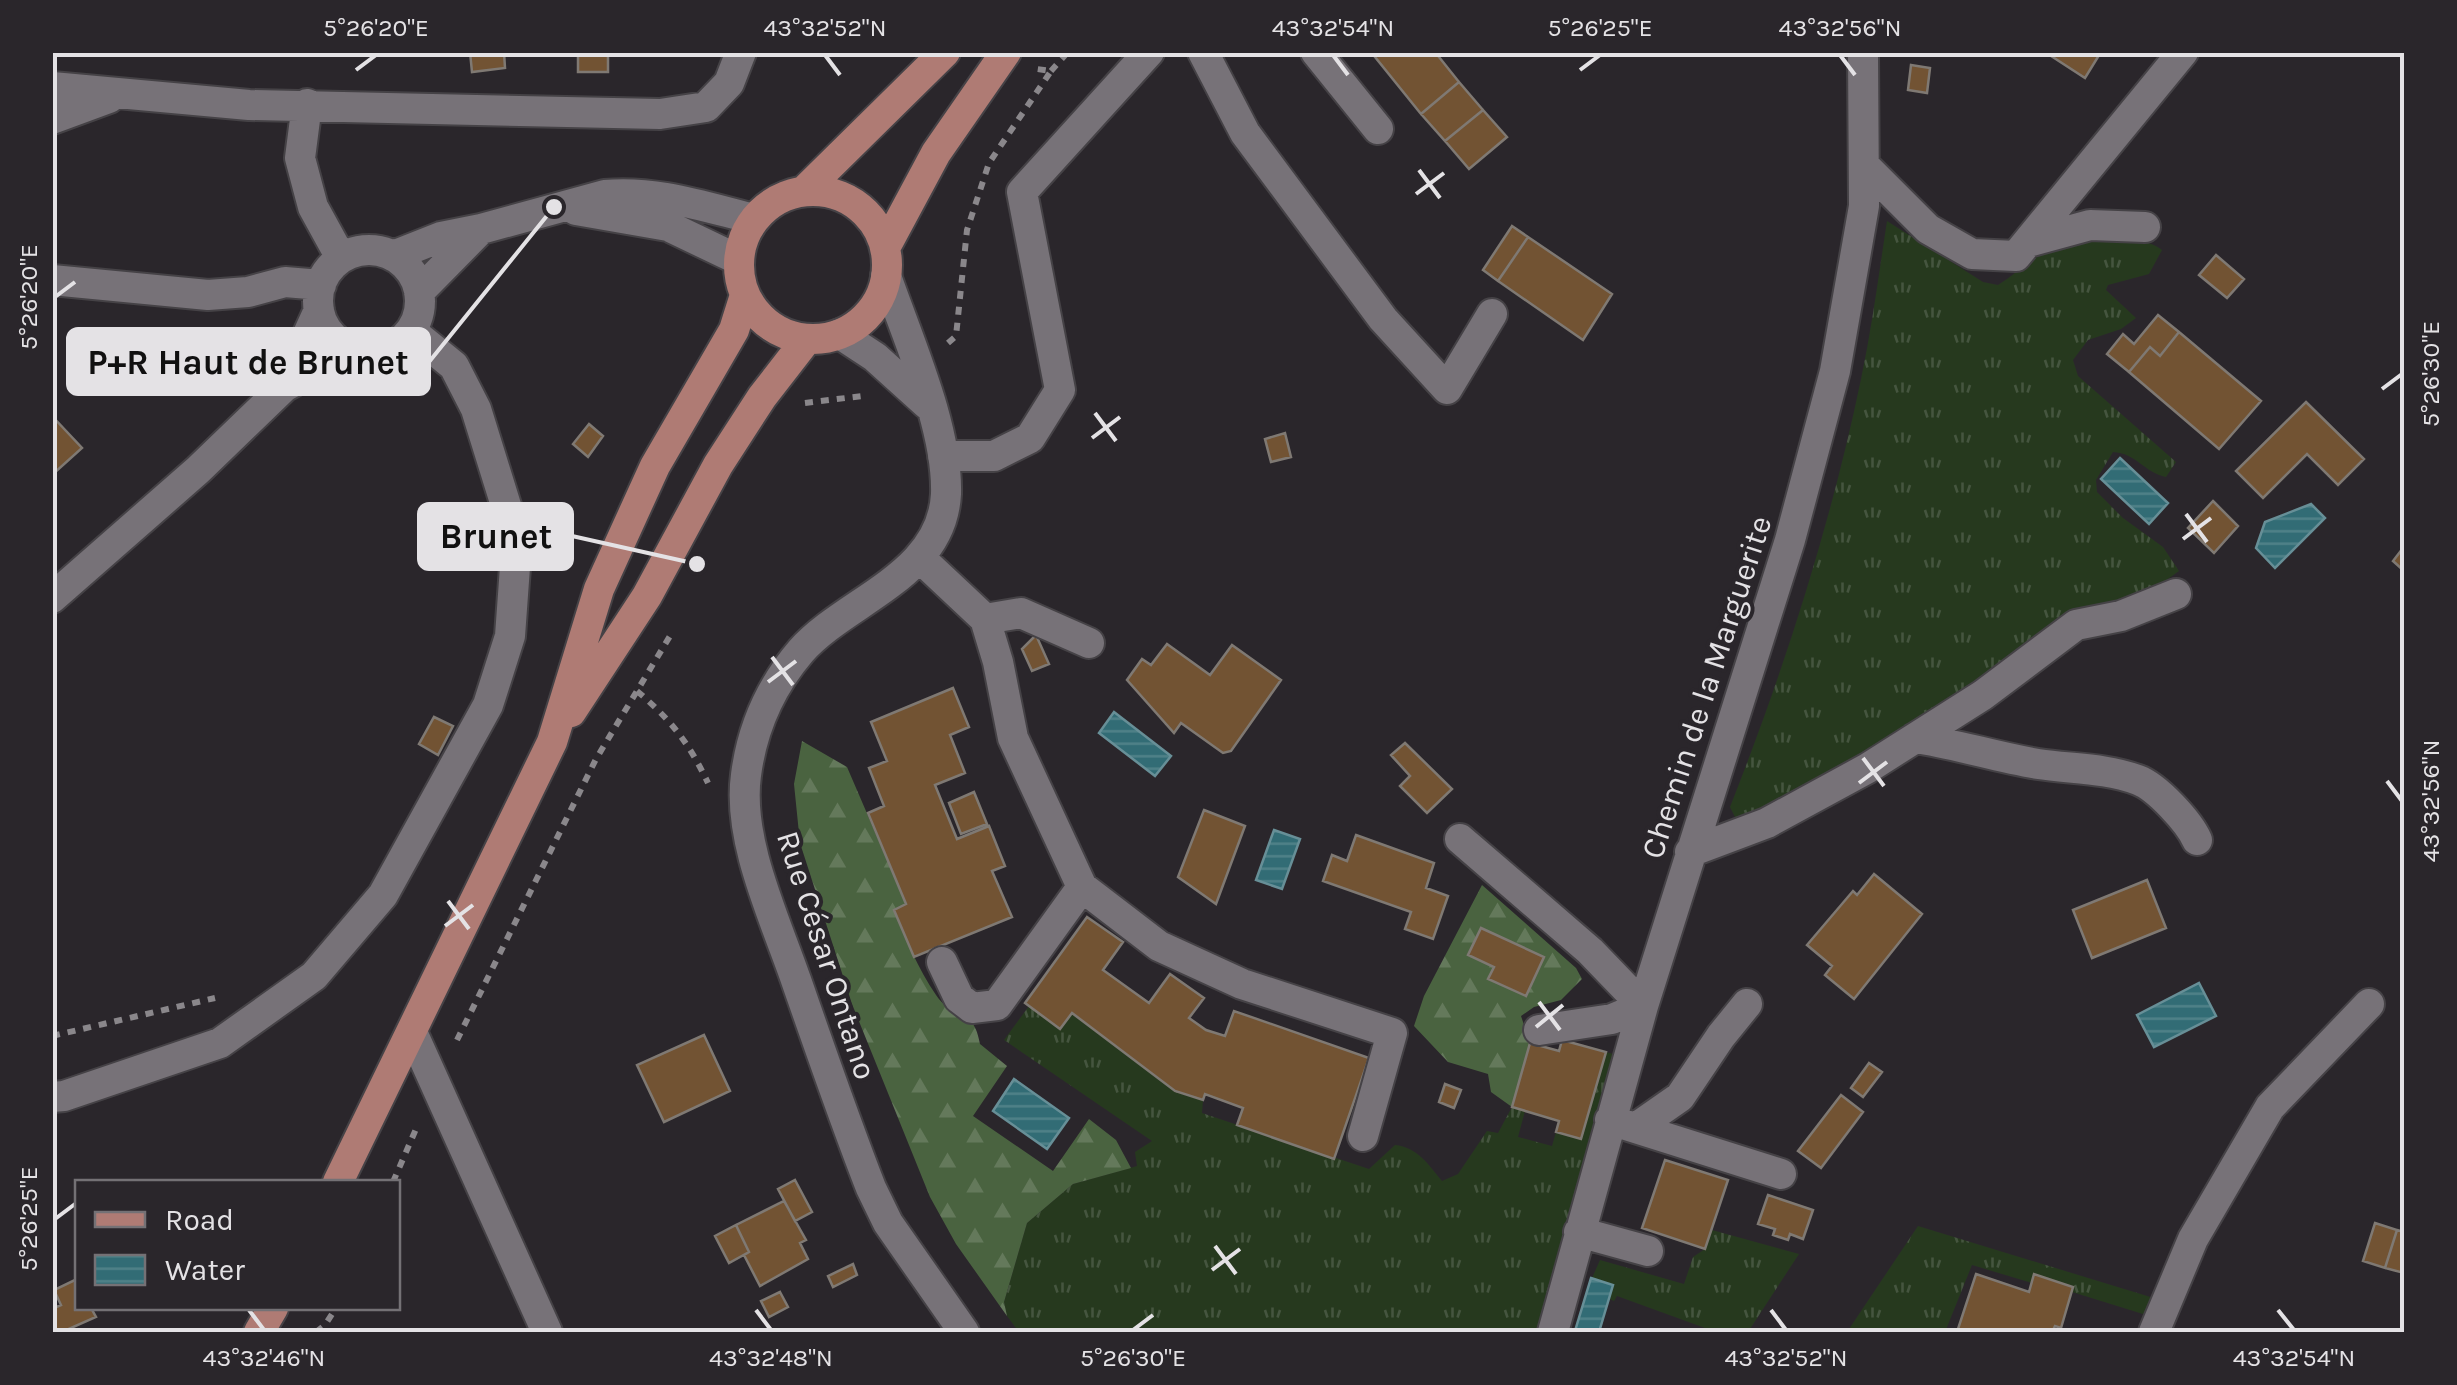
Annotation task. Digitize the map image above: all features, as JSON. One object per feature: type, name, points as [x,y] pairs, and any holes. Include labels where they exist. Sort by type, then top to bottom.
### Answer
[{"type":"main road","points":[[945,52],[804,191],[768,205],[754,219],[743,239],[740,278],[753,309],[777,330],[808,339],[840,334],[871,311],[886,262],[936,153],[1006,52]]},
{"type":"main road","points":[[804,191],[826,192],[855,205],[877,228],[886,262]]},
{"type":"main road","points":[[552,742],[599,589],[655,466],[734,330],[746,295]]},
{"type":"main road","points":[[339,1180],[552,742],[646,596],[718,465],[762,397],[808,339]]},
{"type":"main road","points":[[259,1332],[272,1310]]},
{"type":"street","points":[[52,88],[249,104],[660,114],[706,107],[728,83],[740,52]]},
{"type":"street","points":[[944,456],[994,456],[1030,438],[1060,390],[1022,192],[1149,52]]},
{"type":"street","points":[[1203,52],[1245,133],[1383,319],[1447,389],[1492,314]]},
{"type":"street","points":[[1316,52],[1378,129]]},
{"type":"street","name":"Chemin de la Marguerite","points":[[1552,1332],[1579,1232],[1624,1124],[1643,1006],[1785,560],[1835,371],[1864,206],[1863,52]]},
{"type":"street","points":[[1864,165],[1928,229],[1972,254],[2016,256],[2182,52]]},
{"type":"street","points":[[52,119],[116,95]]},
{"type":"street","points":[[307,104],[300,158],[313,206],[341,258]]},
{"type":"street","points":[[392,256],[441,236],[626,193],[658,196],[754,219]]},
{"type":"street","points":[[554,207],[668,226],[739,260]]},
{"type":"street","points":[[2028,242],[2090,224],[2145,226]]},
{"type":"street","points":[[420,292],[481,229]]},
{"type":"street","points":[[284,387],[329,270],[341,258],[366,250],[392,256],[415,277],[420,292],[418,318],[400,343],[385,350],[352,349],[330,334],[320,297]]},
{"type":"street","name":"Rue César Ontano","points":[[886,262],[943,441],[943,510],[919,557],[892,584],[844,615],[802,650],[776,687],[758,724],[746,777],[746,823],[762,882],[870,1188],[908,1254],[964,1332]]},
{"type":"street","points":[[52,280],[208,296],[248,292],[285,282],[320,297]]},
{"type":"street","points":[[52,1096],[64,1096],[220,1043],[314,976],[384,895],[488,705],[510,636],[515,567],[508,512],[476,409],[454,366],[411,330]]},
{"type":"street","points":[[840,334],[875,357],[929,406]]},
{"type":"street","points":[[52,598],[198,470],[284,387],[352,349]]},
{"type":"street","points":[[919,557],[985,619],[1013,738],[1082,886],[1159,946],[1242,984],[1392,1033],[1363,1136]]},
{"type":"street","points":[[1690,852],[1767,823],[1868,768],[1983,696],[2076,625],[2121,616],[2176,594]]},
{"type":"street","points":[[985,619],[1021,614],[1089,643]]},
{"type":"street","points":[[1915,738],[2142,781],[2192,829],[2197,840]]},
{"type":"street","points":[[1460,838],[1590,950],[1643,1006],[1612,1019],[1538,1030]]},
{"type":"street","points":[[942,962],[959,998],[972,1008],[997,1005],[1082,886]]},
{"type":"street","points":[[1624,1124],[1680,1097],[1747,1004]]},
{"type":"street","points":[[2154,1332],[2193,1240],[2270,1107],[2369,1004]]},
{"type":"street","points":[[412,1032],[547,1332]]},
{"type":"street","points":[[1624,1124],[1781,1174]]},
{"type":"street","points":[[1579,1232],[1648,1251]]},
{"type":"path","points":[[1051,71],[1068,52]]},
{"type":"path","points":[[798,404],[875,394]]},
{"type":"path","points":[[394,1180],[436,1082],[596,759],[681,618]]},
{"type":"path","points":[[604,662],[669,718],[694,752],[712,792]]},
{"type":"path","points":[[52,1036],[226,996]]},
{"type":"path","points":[[316,1332],[326,1325],[335,1310]]},
{"type":"green space","points":[[1887,221],[1983,282],[1998,285],[2045,252],[2077,241],[2124,239],[2162,250],[2149,274],[2108,285],[2106,290],[2136,318],[2121,329],[2088,340],[2073,360],[2078,376],[2176,462],[2166,477],[2113,452],[2096,480],[2097,492],[2123,518],[2163,547],[2179,571],[2150,592],[1906,734],[1747,821],[1735,817],[1730,807],[1769,703],[1821,542],[1865,359]]},
{"type":"green space","points":[[802,741],[847,767],[906,904],[894,910],[924,975],[943,1004],[968,1019],[980,1044],[1007,1066],[973,1116],[1053,1171],[1089,1119],[1116,1140],[1131,1168],[1073,1184],[1027,1223],[1004,1302],[1007,1316],[956,1244],[930,1197],[852,1004],[800,843],[794,784]]},
{"type":"green space","points":[[1482,885],[1576,968],[1582,979],[1561,1000],[1534,1007],[1521,1016],[1530,1043],[1512,1107],[1491,1092],[1488,1074],[1448,1062],[1414,1026],[1424,996]],"holes":[[[1481,928],[1544,958],[1525,996],[1488,979],[1494,967],[1469,955]]]},
{"type":"green space","points":[[1029,1006],[1060,1029],[1072,1013],[1176,1091],[1203,1100],[1202,1113],[1369,1169],[1395,1145],[1403,1146],[1422,1158],[1442,1181],[1458,1174],[1487,1131],[1498,1133],[1512,1107],[1525,1111],[1518,1137],[1552,1146],[1556,1132],[1581,1139],[1606,1052],[1613,1054],[1618,1060],[1538,1332],[1019,1332],[1007,1316],[1004,1302],[1027,1223],[1073,1184],[1137,1166],[1135,1152],[1152,1141],[1004,1040]]},
{"type":"green space","points":[[1918,1226],[2157,1299],[2143,1314],[2072,1292],[2073,1286],[2035,1274],[2032,1283],[1972,1265],[1945,1332],[1847,1332]]},
{"type":"green space","points":[[1712,1230],[1799,1254],[1748,1332],[1704,1332],[1705,1328],[1617,1296],[1614,1301],[1609,1299],[1613,1285],[1592,1278],[1600,1260],[1684,1284],[1693,1257],[1705,1249]]},
{"type":"water","points":[[2120,458],[2168,503],[2149,524],[2101,479]]},
{"type":"water","points":[[2311,504],[2325,518],[2275,568],[2256,548],[2265,522]]},
{"type":"water","points":[[1114,712],[1171,756],[1155,776],[1099,733]]},
{"type":"water","points":[[1274,830],[1300,839],[1282,889],[1256,880]]},
{"type":"water","points":[[2199,983],[2216,1016],[2154,1047],[2137,1015]]},
{"type":"water","points":[[1014,1079],[1069,1118],[1047,1149],[993,1111]]},
{"type":"water","points":[[1591,1278],[1613,1285],[1599,1332],[1578,1332],[1575,1331]]},
{"type":"building","points":[[470,52],[504,52],[505,68],[472,72]]},
{"type":"building","points":[[578,52],[608,52],[608,72],[578,72]]},
{"type":"building","points":[[1371,52],[1435,52],[1459,82],[1421,114]]},
{"type":"building","points":[[2045,52],[2101,52],[2085,78]]},
{"type":"building","points":[[1911,65],[1930,68],[1927,93],[1908,90]]},
{"type":"building","points":[[1459,82],[1483,110],[1445,141],[1421,114]]},
{"type":"building","points":[[1483,110],[1507,137],[1469,169],[1445,141]]},
{"type":"building","points":[[1512,226],[1528,237],[1498,281],[1483,270]]},
{"type":"building","points":[[1528,237],[1612,294],[1583,340],[1498,281]]},
{"type":"building","points":[[2216,255],[2244,279],[2227,298],[2199,275]]},
{"type":"building","points":[[2158,315],[2179,332],[2160,356],[2150,347],[2129,372],[2107,354],[2123,334],[2134,344]]},
{"type":"building","points":[[2179,332],[2261,401],[2219,449],[2129,372],[2150,347],[2160,356]]},
{"type":"building","points":[[2306,402],[2364,459],[2338,485],[2307,454],[2263,498],[2236,471]]},
{"type":"building","points":[[52,416],[82,448],[52,475]]},
{"type":"building","points":[[589,424],[603,436],[588,457],[573,444]]},
{"type":"building","points":[[1285,433],[1291,457],[1271,462],[1265,439]]},
{"type":"building","points":[[2213,501],[2238,526],[2214,553],[2188,528]]},
{"type":"building","points":[[2400,552],[2404,556],[2404,571],[2393,561]]},
{"type":"building","points":[[1036,635],[1049,664],[1032,671],[1022,649]]},
{"type":"building","points":[[1167,644],[1210,675],[1232,645],[1281,680],[1231,751],[1223,753],[1181,723],[1174,733],[1127,680],[1142,659],[1151,665]]},
{"type":"building","points":[[953,688],[969,727],[950,735],[965,773],[935,785],[957,839],[989,826],[1005,866],[992,871],[1012,917],[914,957],[894,910],[906,904],[868,813],[884,806],[869,768],[887,761],[871,722]]},
{"type":"building","points":[[434,717],[453,726],[438,755],[419,744]]},
{"type":"building","points":[[1405,743],[1452,789],[1427,813],[1400,786],[1410,776],[1391,755]]},
{"type":"building","points":[[974,792],[987,824],[961,834],[949,803]]},
{"type":"building","points":[[1204,810],[1245,826],[1216,904],[1178,877]]},
{"type":"building","points":[[1356,835],[1434,863],[1426,888],[1448,896],[1433,939],[1405,929],[1411,912],[1323,881],[1332,855],[1347,861]]},
{"type":"building","points":[[1874,874],[1922,914],[1854,999],[1825,975],[1832,966],[1807,945],[1853,891],[1857,895]]},
{"type":"building","points":[[2147,880],[2166,928],[2092,958],[2073,910]]},
{"type":"building","points":[[1087,917],[1123,942],[1103,970],[1149,1003],[1170,974],[1204,998],[1189,1018],[1206,1030],[1225,1036],[1234,1011],[1369,1058],[1334,1159],[1237,1125],[1243,1108],[1205,1094],[1203,1100],[1175,1091],[1072,1013],[1060,1029],[1025,1003]]},
{"type":"building","points":[[1481,928],[1544,957],[1526,996],[1488,979],[1494,967],[1468,955]]},
{"type":"building","points":[[704,1035],[730,1091],[664,1122],[637,1065]]},
{"type":"building","points":[[1562,1040],[1606,1052],[1581,1139],[1556,1132],[1559,1121],[1512,1107],[1530,1043],[1559,1051]]},
{"type":"building","points":[[1869,1063],[1882,1072],[1863,1097],[1851,1088]]},
{"type":"building","points":[[1445,1084],[1461,1090],[1454,1108],[1439,1102]]},
{"type":"building","points":[[1841,1095],[1863,1112],[1821,1168],[1798,1151]]},
{"type":"building","points":[[1665,1160],[1728,1180],[1705,1249],[1642,1228]]},
{"type":"building","points":[[795,1180],[812,1212],[795,1221],[778,1189]]},
{"type":"building","points":[[1768,1195],[1813,1210],[1803,1239],[1790,1234],[1788,1240],[1773,1235],[1775,1229],[1758,1224]]},
{"type":"building","points":[[784,1201],[806,1240],[800,1243],[808,1259],[760,1286],[744,1255],[749,1252],[736,1225]]},
{"type":"building","points":[[2375,1223],[2397,1230],[2385,1268],[2363,1261]]},
{"type":"building","points":[[736,1225],[749,1252],[729,1263],[715,1236]]},
{"type":"building","points":[[2397,1230],[2404,1232],[2404,1273],[2385,1268]]},
{"type":"building","points":[[853,1264],[857,1275],[833,1287],[828,1276]]},
{"type":"building","points":[[1976,1274],[2029,1292],[2034,1274],[2073,1287],[2061,1328],[2055,1326],[2052,1332],[1957,1332]]},
{"type":"building","points":[[75,1280],[75,1310],[92,1310],[96,1317],[62,1332],[52,1332],[52,1309],[61,1305],[54,1290]]},
{"type":"building","points":[[780,1292],[788,1307],[769,1317],[761,1301]]},
{"type":"place","name":"P+R Haut de Brunet","points":[[554,207]]},
{"type":"place","name":"Brunet","points":[[697,564]]}]
